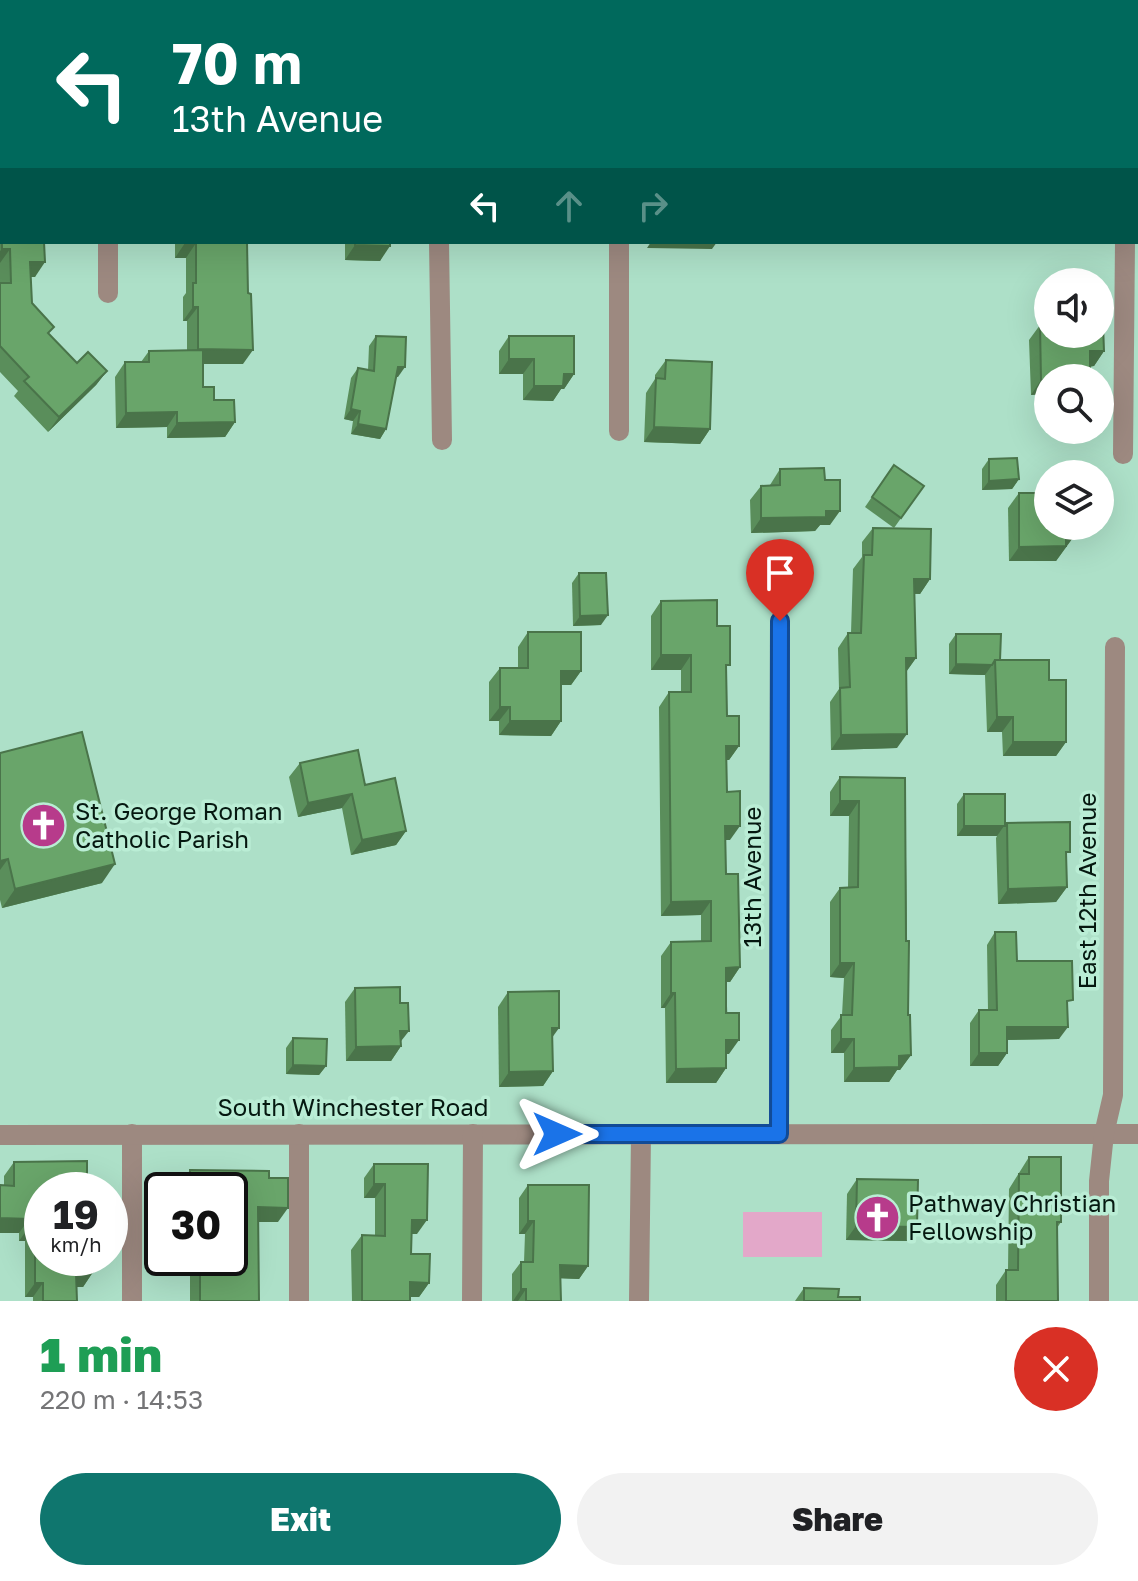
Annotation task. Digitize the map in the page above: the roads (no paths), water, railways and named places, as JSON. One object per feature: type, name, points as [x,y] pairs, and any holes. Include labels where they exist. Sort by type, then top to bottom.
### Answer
[{"type":"street","points":[[108,244],[108,293]]},
{"type":"street","points":[[439,244],[442,440]]},
{"type":"street","points":[[619,244],[619,431]]},
{"type":"street","points":[[1123,454],[1125,244]]},
{"type":"street","name":"13th Avenue","points":[[779,1134],[780,621]]},
{"type":"street","name":"East 12th Avenue","points":[[1099,1301],[1099,1181],[1104,1134],[1113,1095],[1115,647]]},
{"type":"street","points":[[132,1134],[132,1301]]},
{"type":"street","points":[[299,1134],[299,1301]]},
{"type":"street","points":[[472,1301],[473,1134]]},
{"type":"street","points":[[639,1301],[641,1134]]},
{"type":"street","name":"South Winchester Road","points":[[0,1135],[1138,1134]]},
{"type":"place","name":"St. George Roman Catholic Parish","points":[[44,826]]},
{"type":"place","name":"Pathway Christian Fellowship","points":[[877,1218]]}]
